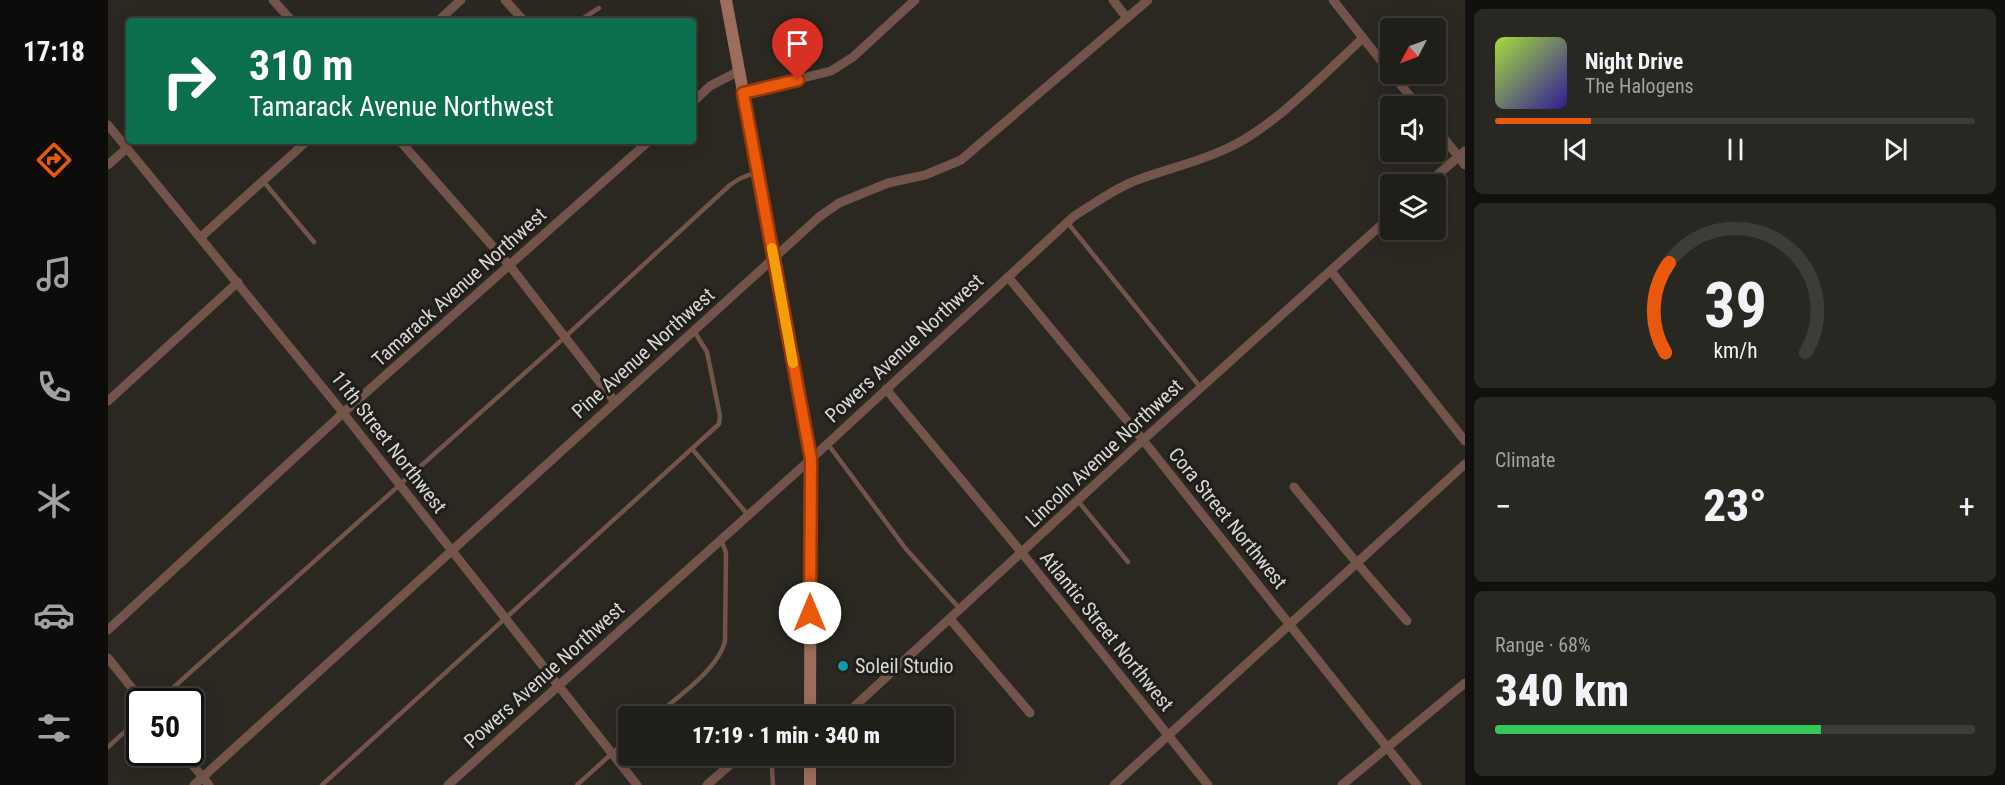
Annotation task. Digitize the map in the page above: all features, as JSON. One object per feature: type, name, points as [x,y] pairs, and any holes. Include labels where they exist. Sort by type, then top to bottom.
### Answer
[{"type":"main road","points":[[726,0],[811,459],[810,706]]},
{"type":"main road","points":[[810,766],[810,785]]},
{"type":"street","points":[[273,0],[289,18]]},
{"type":"street","points":[[441,18],[461,0]]},
{"type":"street","points":[[505,0],[521,18]]},
{"type":"street","points":[[743,93],[831,71],[853,57],[915,0]]},
{"type":"street","points":[[1113,0],[1127,18]]},
{"type":"street","name":"Pine Avenue Northwest","points":[[194,785],[206,781],[615,402],[819,217],[839,203],[888,183],[925,175],[961,160],[1148,0]]},
{"type":"street","points":[[1333,0],[1380,59]]},
{"type":"street","name":"Powers Avenue Northwest","points":[[448,785],[811,459],[1067,222],[1107,195],[1134,181],[1228,148],[1258,130],[1299,97],[1363,38]]},
{"type":"street","points":[[696,99],[710,86],[739,71]]},
{"type":"street","points":[[1400,84],[1410,96]]},
{"type":"street","name":"11th Street Northwest","points":[[108,125],[343,413],[637,785]]},
{"type":"street","points":[[1446,138],[1462,154],[1465,165]]},
{"type":"street","points":[[201,237],[304,144]]},
{"type":"street","points":[[403,144],[510,266],[615,402]]},
{"type":"street","points":[[635,144],[640,149]]},
{"type":"street","name":"Tamarack Avenue Northwest","points":[[108,630],[343,413],[646,144]]},
{"type":"street","points":[[108,165],[127,148]]},
{"type":"street","points":[[1439,174],[1462,154]]},
{"type":"street","name":"Lincoln Avenue Northwest","points":[[855,706],[1143,440],[1380,227]]},
{"type":"street","points":[[1331,271],[1465,441]]},
{"type":"street","name":"Cora Street Northwest","points":[[1008,277],[1143,440],[1417,785]]},
{"type":"street","points":[[108,401],[238,282]]},
{"type":"street","name":"Atlantic Street Northwest","points":[[886,389],[1022,553],[1208,785]]},
{"type":"street","points":[[1114,785],[1465,464]]},
{"type":"street","points":[[1294,487],[1407,621]]},
{"type":"street","points":[[950,618],[1030,713]]},
{"type":"street","points":[[108,658],[132,688]]},
{"type":"street","points":[[1342,785],[1465,683]]},
{"type":"street","points":[[194,766],[206,781]]},
{"type":"street","points":[[707,785],[729,766]]},
{"type":"lane","points":[[584,18],[599,8]]},
{"type":"lane","points":[[173,688],[565,337],[730,185],[739,178],[758,171]]},
{"type":"lane","points":[[263,181],[314,242]]},
{"type":"lane","points":[[1067,222],[1201,388]]},
{"type":"lane","points":[[322,785],[719,424],[720,416],[706,352],[694,330]]},
{"type":"lane","points":[[827,443],[906,549],[960,609]]},
{"type":"lane","points":[[693,450],[748,515]]},
{"type":"lane","points":[[1078,501],[1128,562]]},
{"type":"lane","points":[[667,706],[707,671],[723,651],[726,553],[721,539]]},
{"type":"lane","points":[[108,747],[126,731]]},
{"type":"lane","points":[[578,785],[618,748]]},
{"type":"lane","points":[[773,766],[773,785]]},
{"type":"slow traffic","points":[[772,248],[793,363]]},
{"type":"place","name":"Soleil Studio","points":[[843,666]]},
{"type":"route","points":[[798,80],[743,93],[811,459],[810,613]]}]
